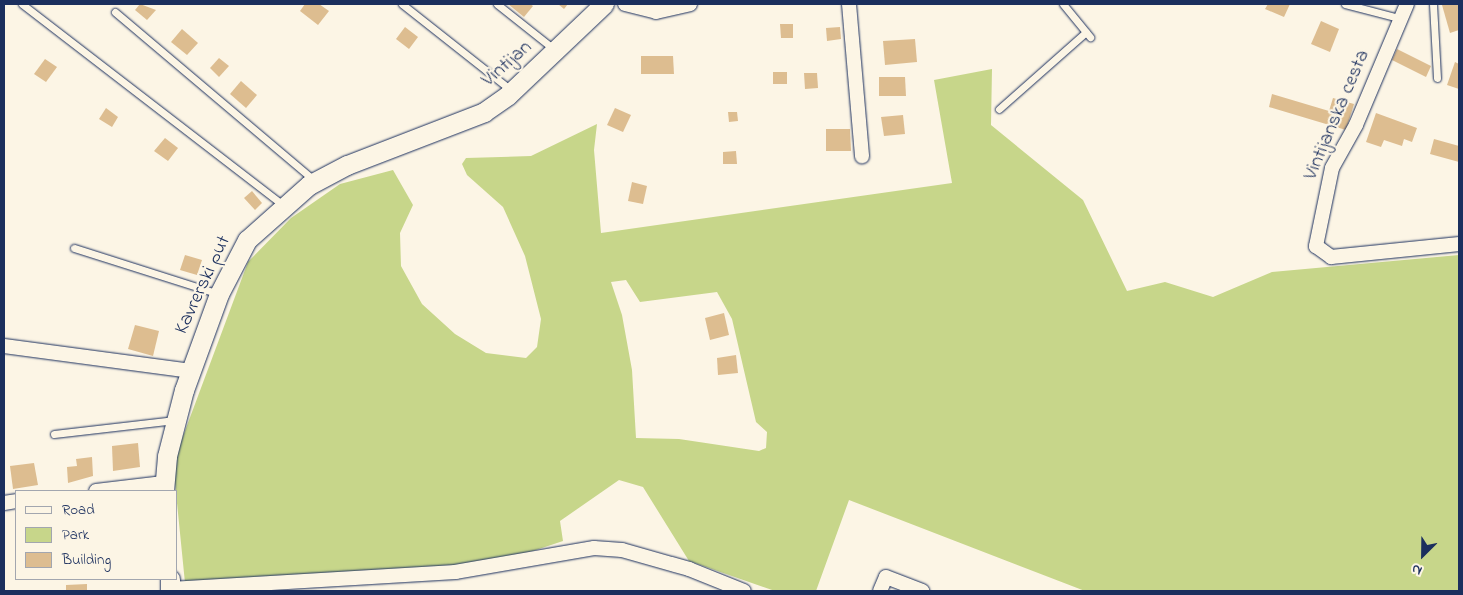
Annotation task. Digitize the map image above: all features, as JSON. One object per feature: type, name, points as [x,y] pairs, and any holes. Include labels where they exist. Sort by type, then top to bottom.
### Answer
[{"type":"main road","name":"Vintijan","points":[[424,134],[484,112],[512,91],[604,4]]},
{"type":"main road","name":"Kavrerski put","points":[[164,487],[176,420],[190,371],[220,294],[247,240],[282,205],[315,182],[424,134]]},
{"type":"street","points":[[625,4],[656,12],[690,4]]},
{"type":"street","points":[[849,4],[862,156]]},
{"type":"street","name":"Vintijanska cesta","points":[[1407,4],[1399,18],[1356,125],[1332,168],[1316,246],[1332,257],[1459,244]]},
{"type":"street","points":[[4,346],[190,371]]},
{"type":"street","points":[[113,490],[164,487]]},
{"type":"street","points":[[170,586],[455,572],[594,548],[622,550],[689,569],[744,591]]},
{"type":"street","points":[[880,591],[886,577],[922,591]]},
{"type":"lane","points":[[22,4],[282,205]]},
{"type":"lane","points":[[402,4],[512,91]]},
{"type":"lane","points":[[497,4],[556,50]]},
{"type":"lane","points":[[999,108],[1088,35],[1063,4]]},
{"type":"lane","points":[[1345,4],[1399,18]]},
{"type":"lane","points":[[1433,4],[1437,78]]},
{"type":"lane","points":[[115,12],[315,182]]},
{"type":"lane","points":[[74,248],[220,294]]},
{"type":"lane","points":[[54,434],[176,420]]},
{"type":"green space","points":[[992,69],[991,125],[1083,200],[1127,291],[1165,282],[1213,297],[1272,272],[1459,255],[1459,591],[1085,591],[849,500],[816,591],[775,591],[689,561],[643,487],[619,480],[560,521],[563,541],[500,562],[185,583],[178,513],[178,490],[176,490],[173,463],[248,262],[291,218],[340,184],[393,170],[413,205],[400,233],[401,266],[422,304],[455,334],[486,353],[526,358],[537,347],[541,319],[525,256],[503,207],[467,175],[462,164],[466,158],[531,156],[597,124],[594,150],[601,233],[952,183],[934,80]],"holes":[[[626,280],[640,302],[717,292],[732,319],[756,422],[767,432],[766,448],[759,451],[679,439],[636,438],[632,370],[622,315],[611,282]]]},
{"type":"building","points":[[140,4],[156,10],[147,20],[135,10]]},
{"type":"building","points":[[305,4],[319,4],[329,11],[318,25],[300,11]]},
{"type":"building","points":[[508,4],[530,4],[533,6],[524,17]]},
{"type":"building","points":[[558,4],[568,4],[564,9]]},
{"type":"building","points":[[1268,4],[1290,4],[1284,17],[1265,9]]},
{"type":"building","points":[[1459,4],[1459,30],[1450,33],[1442,5]]},
{"type":"building","points":[[1321,21],[1339,29],[1330,52],[1311,44]]},
{"type":"building","points":[[780,24],[793,24],[793,38],[781,38]]},
{"type":"building","points":[[405,27],[418,37],[409,49],[396,39]]},
{"type":"building","points":[[840,27],[841,39],[827,41],[826,28]]},
{"type":"building","points":[[182,29],[198,43],[187,55],[171,42]]},
{"type":"building","points":[[915,39],[917,62],[885,65],[883,41]]},
{"type":"building","points":[[1397,49],[1431,66],[1426,77],[1392,60]]},
{"type":"building","points":[[641,56],[673,56],[674,74],[641,74]]},
{"type":"building","points":[[219,58],[229,66],[219,77],[210,68]]},
{"type":"building","points":[[45,59],[57,67],[46,82],[34,74]]},
{"type":"building","points":[[1455,62],[1459,64],[1459,89],[1447,85]]},
{"type":"building","points":[[773,72],[787,72],[787,84],[773,84]]},
{"type":"building","points":[[804,73],[817,73],[818,88],[805,89]]},
{"type":"building","points":[[879,77],[905,77],[906,96],[879,96]]},
{"type":"building","points":[[241,81],[257,95],[246,108],[230,94]]},
{"type":"building","points":[[1272,94],[1329,111],[1333,98],[1354,104],[1346,130],[1269,107]]},
{"type":"building","points":[[106,108],[118,117],[112,127],[99,119]]},
{"type":"building","points":[[615,108],[631,115],[623,132],[607,125]]},
{"type":"building","points":[[728,112],[737,112],[738,121],[729,122]]},
{"type":"building","points":[[1376,113],[1417,128],[1412,142],[1404,139],[1402,146],[1384,140],[1381,147],[1366,142]]},
{"type":"building","points":[[903,115],[905,134],[884,136],[881,117]]},
{"type":"building","points":[[826,129],[850,129],[851,151],[826,151]]},
{"type":"building","points":[[165,138],[178,148],[168,161],[154,151]]},
{"type":"building","points":[[1434,139],[1459,146],[1459,162],[1430,154]]},
{"type":"building","points":[[736,151],[737,164],[723,164],[723,152]]},
{"type":"building","points":[[632,182],[647,186],[643,204],[628,201]]},
{"type":"building","points":[[252,191],[262,203],[255,210],[244,198]]},
{"type":"building","points":[[185,255],[202,260],[197,275],[180,270]]},
{"type":"building","points":[[724,313],[729,335],[710,340],[705,318]]},
{"type":"building","points":[[135,325],[159,331],[153,356],[128,349]]},
{"type":"building","points":[[736,355],[738,373],[718,375],[717,358]]},
{"type":"building","points":[[138,443],[140,467],[113,471],[112,446]]},
{"type":"building","points":[[92,457],[93,476],[68,483],[67,467],[77,466],[76,459]]},
{"type":"building","points":[[34,463],[38,485],[13,489],[10,466]]},
{"type":"building","points":[[87,584],[87,591],[66,591],[66,585]]}]
